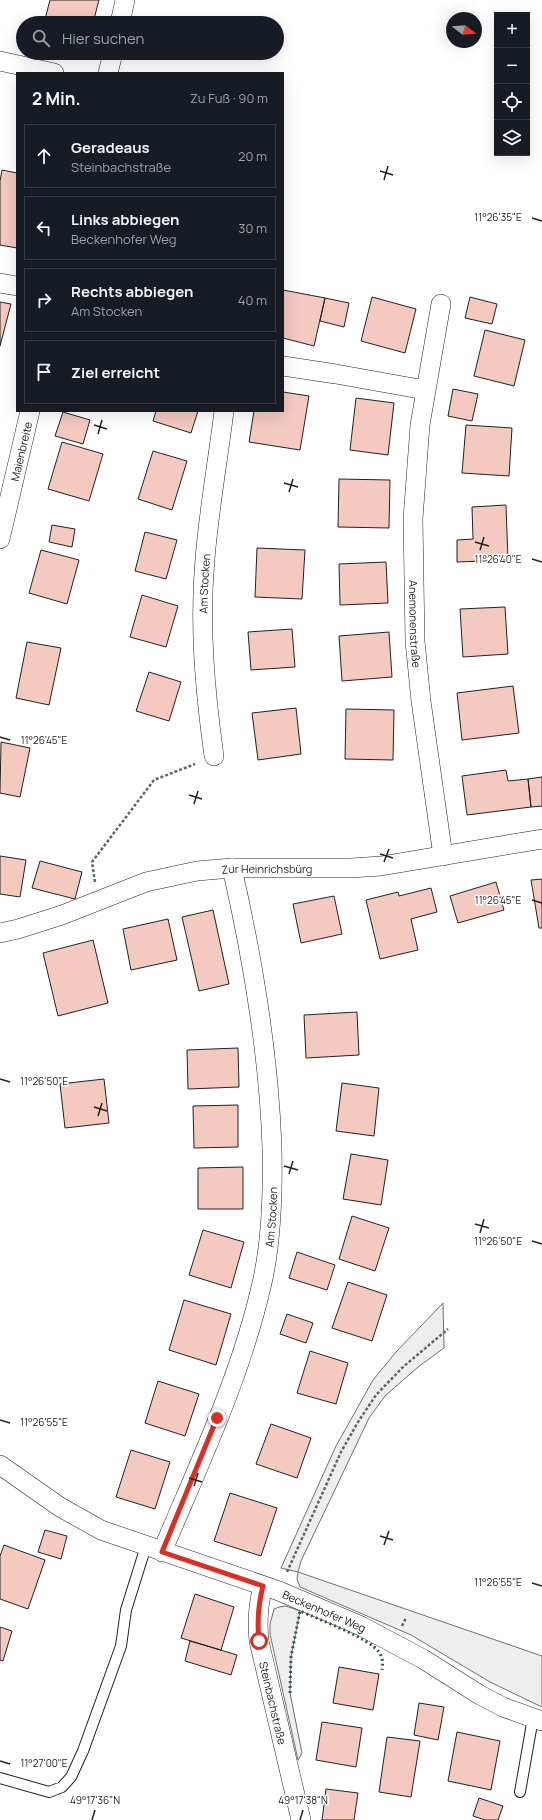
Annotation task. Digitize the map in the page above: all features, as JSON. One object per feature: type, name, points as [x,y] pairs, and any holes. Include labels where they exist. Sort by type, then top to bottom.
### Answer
[{"type":"street","points":[[122,16],[125,0]]},
{"type":"street","points":[[108,72],[111,60]]},
{"type":"street","points":[[0,61],[50,72]]},
{"type":"street","points":[[0,283],[16,286]]},
{"type":"street","name":"Anemonenstraße","points":[[441,304],[420,425],[413,519],[415,641],[421,701],[443,856]]},
{"type":"street","points":[[284,366],[425,390]]},
{"type":"street","name":"Maienbreite","points":[[0,539],[30,412]]},
{"type":"street","name":"Am Stocken","points":[[214,756],[205,680],[203,597],[205,559],[214,478],[224,412]]},
{"type":"street","name":"Zur Heinrichsbürg","points":[[0,933],[62,915],[146,882],[197,871],[232,868],[350,868],[381,866],[542,839]]},
{"type":"street","name":"Am Stocken","points":[[154,1549],[238,1365],[262,1281],[271,1219],[273,1184],[272,1146],[267,1070],[251,960],[232,868]]},
{"type":"street","name":"Beckenhofer Weg","points":[[0,1465],[81,1520],[119,1537],[271,1588],[361,1626],[423,1659],[480,1695],[538,1720]]},
{"type":"street","name":"Steinbachstraße","points":[[271,1588],[258,1606],[257,1624],[259,1641],[301,1820]]},
{"type":"lane","points":[[0,1778],[49,1792],[62,1788],[71,1777],[83,1751],[121,1646],[126,1610],[154,1549]]},
{"type":"lane","name":"Beckenhofer Weg","points":[[520,1792],[538,1720]]},
{"type":"path","points":[[97,900],[92,862],[154,780],[214,756]]},
{"type":"path","points":[[271,1588],[341,1452],[358,1422],[376,1395],[403,1367],[448,1329]]},
{"type":"shaded area","points":[[443,1303],[444,1348],[418,1367],[385,1396],[369,1418],[301,1561],[298,1572],[281,1568],[336,1446],[373,1380],[396,1352]]},
{"type":"shaded area","points":[[298,1572],[542,1656],[542,1707],[490,1682],[411,1635],[300,1587],[297,1579]]},
{"type":"shaded area","points":[[286,1606],[300,1611],[291,1657],[290,1693],[302,1753],[298,1760],[270,1634],[270,1624],[274,1609]]},
{"type":"building","points":[[50,0],[99,0],[95,16],[46,16]]},
{"type":"building","points":[[2,170],[16,173],[16,248],[0,245],[0,181]]},
{"type":"building","points":[[284,290],[325,298],[314,346],[284,338]]},
{"type":"building","points":[[372,297],[416,309],[405,353],[361,341]]},
{"type":"building","points":[[470,297],[497,304],[492,324],[465,318]]},
{"type":"building","points":[[325,298],[349,303],[344,327],[320,321]]},
{"type":"building","points":[[0,302],[11,304],[0,346]]},
{"type":"building","points":[[485,330],[525,340],[514,386],[474,376]]},
{"type":"building","points":[[453,389],[478,394],[472,421],[448,416]]},
{"type":"building","points":[[284,392],[309,396],[300,450],[249,442],[254,412],[284,412]]},
{"type":"building","points":[[356,398],[394,403],[388,455],[350,450]]},
{"type":"building","points":[[63,412],[90,420],[83,444],[55,436]]},
{"type":"building","points":[[156,412],[198,412],[191,433],[153,421]]},
{"type":"building","points":[[466,425],[512,428],[509,476],[462,473]]},
{"type":"building","points":[[62,442],[103,454],[89,501],[48,489]]},
{"type":"building","points":[[153,451],[187,461],[172,510],[138,499]]},
{"type":"building","points":[[339,479],[390,480],[389,528],[338,527]]},
{"type":"building","points":[[506,505],[508,560],[457,562],[457,540],[473,539],[472,507]]},
{"type":"building","points":[[52,525],[75,529],[72,547],[49,542]]},
{"type":"building","points":[[145,532],[177,540],[166,579],[135,571]]},
{"type":"building","points":[[257,548],[305,550],[302,599],[255,597]]},
{"type":"building","points":[[41,550],[79,560],[67,604],[29,593]]},
{"type":"building","points":[[386,562],[388,603],[340,605],[339,564]]},
{"type":"building","points":[[142,595],[178,606],[166,647],[130,637]]},
{"type":"building","points":[[505,607],[508,654],[463,657],[460,609]]},
{"type":"building","points":[[292,629],[295,667],[251,670],[248,632]]},
{"type":"building","points":[[389,632],[392,677],[342,681],[339,636]]},
{"type":"building","points":[[27,642],[61,648],[49,705],[16,698]]},
{"type":"building","points":[[149,672],[181,682],[169,721],[136,711]]},
{"type":"building","points":[[513,686],[519,733],[462,740],[457,693]]},
{"type":"building","points":[[296,708],[301,754],[258,760],[252,713]]},
{"type":"building","points":[[346,709],[394,710],[393,760],[345,759]]},
{"type":"building","points":[[1,742],[30,748],[20,797],[0,793]]},
{"type":"building","points":[[506,770],[508,781],[528,779],[531,807],[467,815],[462,776]]},
{"type":"building","points":[[542,777],[542,806],[531,807],[528,779]]},
{"type":"building","points":[[0,856],[26,860],[20,897],[0,894]]},
{"type":"building","points":[[40,861],[82,872],[75,899],[32,888]]},
{"type":"building","points":[[542,879],[542,928],[539,928],[531,880]]},
{"type":"building","points":[[496,882],[504,910],[458,923],[450,896]]},
{"type":"building","points":[[431,888],[437,912],[411,919],[418,950],[380,959],[366,900],[398,892],[399,896]]},
{"type":"building","points":[[334,896],[342,934],[301,943],[293,904]]},
{"type":"building","points":[[213,910],[229,984],[199,991],[182,917]]},
{"type":"building","points":[[168,919],[177,960],[131,970],[123,929]]},
{"type":"building","points":[[93,940],[108,1003],[58,1016],[43,953]]},
{"type":"building","points":[[357,1012],[359,1055],[306,1058],[304,1015]]},
{"type":"building","points":[[238,1048],[239,1087],[188,1089],[187,1050]]},
{"type":"building","points":[[104,1079],[109,1123],[65,1128],[60,1084]]},
{"type":"building","points":[[342,1083],[379,1088],[374,1136],[336,1131]]},
{"type":"building","points":[[238,1105],[238,1147],[194,1148],[193,1106]]},
{"type":"building","points":[[351,1154],[388,1160],[381,1205],[343,1199]]},
{"type":"building","points":[[243,1167],[243,1209],[198,1209],[198,1168]]},
{"type":"building","points":[[352,1216],[389,1228],[375,1271],[339,1259]]},
{"type":"building","points":[[203,1230],[244,1242],[231,1288],[189,1275]]},
{"type":"building","points":[[297,1252],[335,1265],[327,1290],[289,1278]]},
{"type":"building","points":[[348,1282],[387,1295],[372,1341],[332,1328]]},
{"type":"building","points":[[184,1300],[231,1314],[216,1365],[169,1350]]},
{"type":"building","points":[[287,1314],[313,1323],[306,1343],[280,1334]]},
{"type":"building","points":[[310,1351],[348,1363],[336,1404],[297,1393]]},
{"type":"building","points":[[158,1381],[199,1394],[185,1436],[145,1423]]},
{"type":"building","points":[[271,1424],[311,1438],[297,1478],[256,1464]]},
{"type":"building","points":[[131,1450],[170,1462],[155,1509],[116,1497]]},
{"type":"building","points":[[230,1493],[277,1508],[261,1556],[214,1541]]},
{"type":"building","points":[[45,1530],[67,1536],[61,1559],[38,1552]]},
{"type":"building","points":[[4,1545],[45,1560],[28,1609],[0,1599],[0,1556]]},
{"type":"building","points":[[195,1594],[234,1607],[221,1650],[181,1638]]},
{"type":"building","points":[[0,1627],[12,1631],[3,1661],[0,1660]]},
{"type":"building","points":[[190,1641],[237,1655],[231,1675],[185,1661]]},
{"type":"building","points":[[339,1667],[379,1674],[373,1710],[333,1703]]},
{"type":"building","points":[[419,1703],[444,1707],[438,1740],[414,1735]]},
{"type":"building","points":[[322,1722],[362,1728],[356,1767],[316,1760]]},
{"type":"building","points":[[457,1732],[500,1741],[491,1790],[448,1781]]},
{"type":"building","points":[[387,1737],[420,1741],[411,1797],[379,1792]]},
{"type":"building","points":[[326,1789],[358,1793],[354,1820],[322,1820]]},
{"type":"building","points":[[479,1798],[503,1806],[498,1820],[485,1820],[473,1816]]},
{"type":"hedge","points":[[290,1693],[291,1657],[300,1611],[365,1641],[379,1652],[383,1663],[382,1670]]},
{"type":"route","points":[[217,1418],[162,1552],[263,1586],[258,1606],[257,1624],[259,1641]]}]
